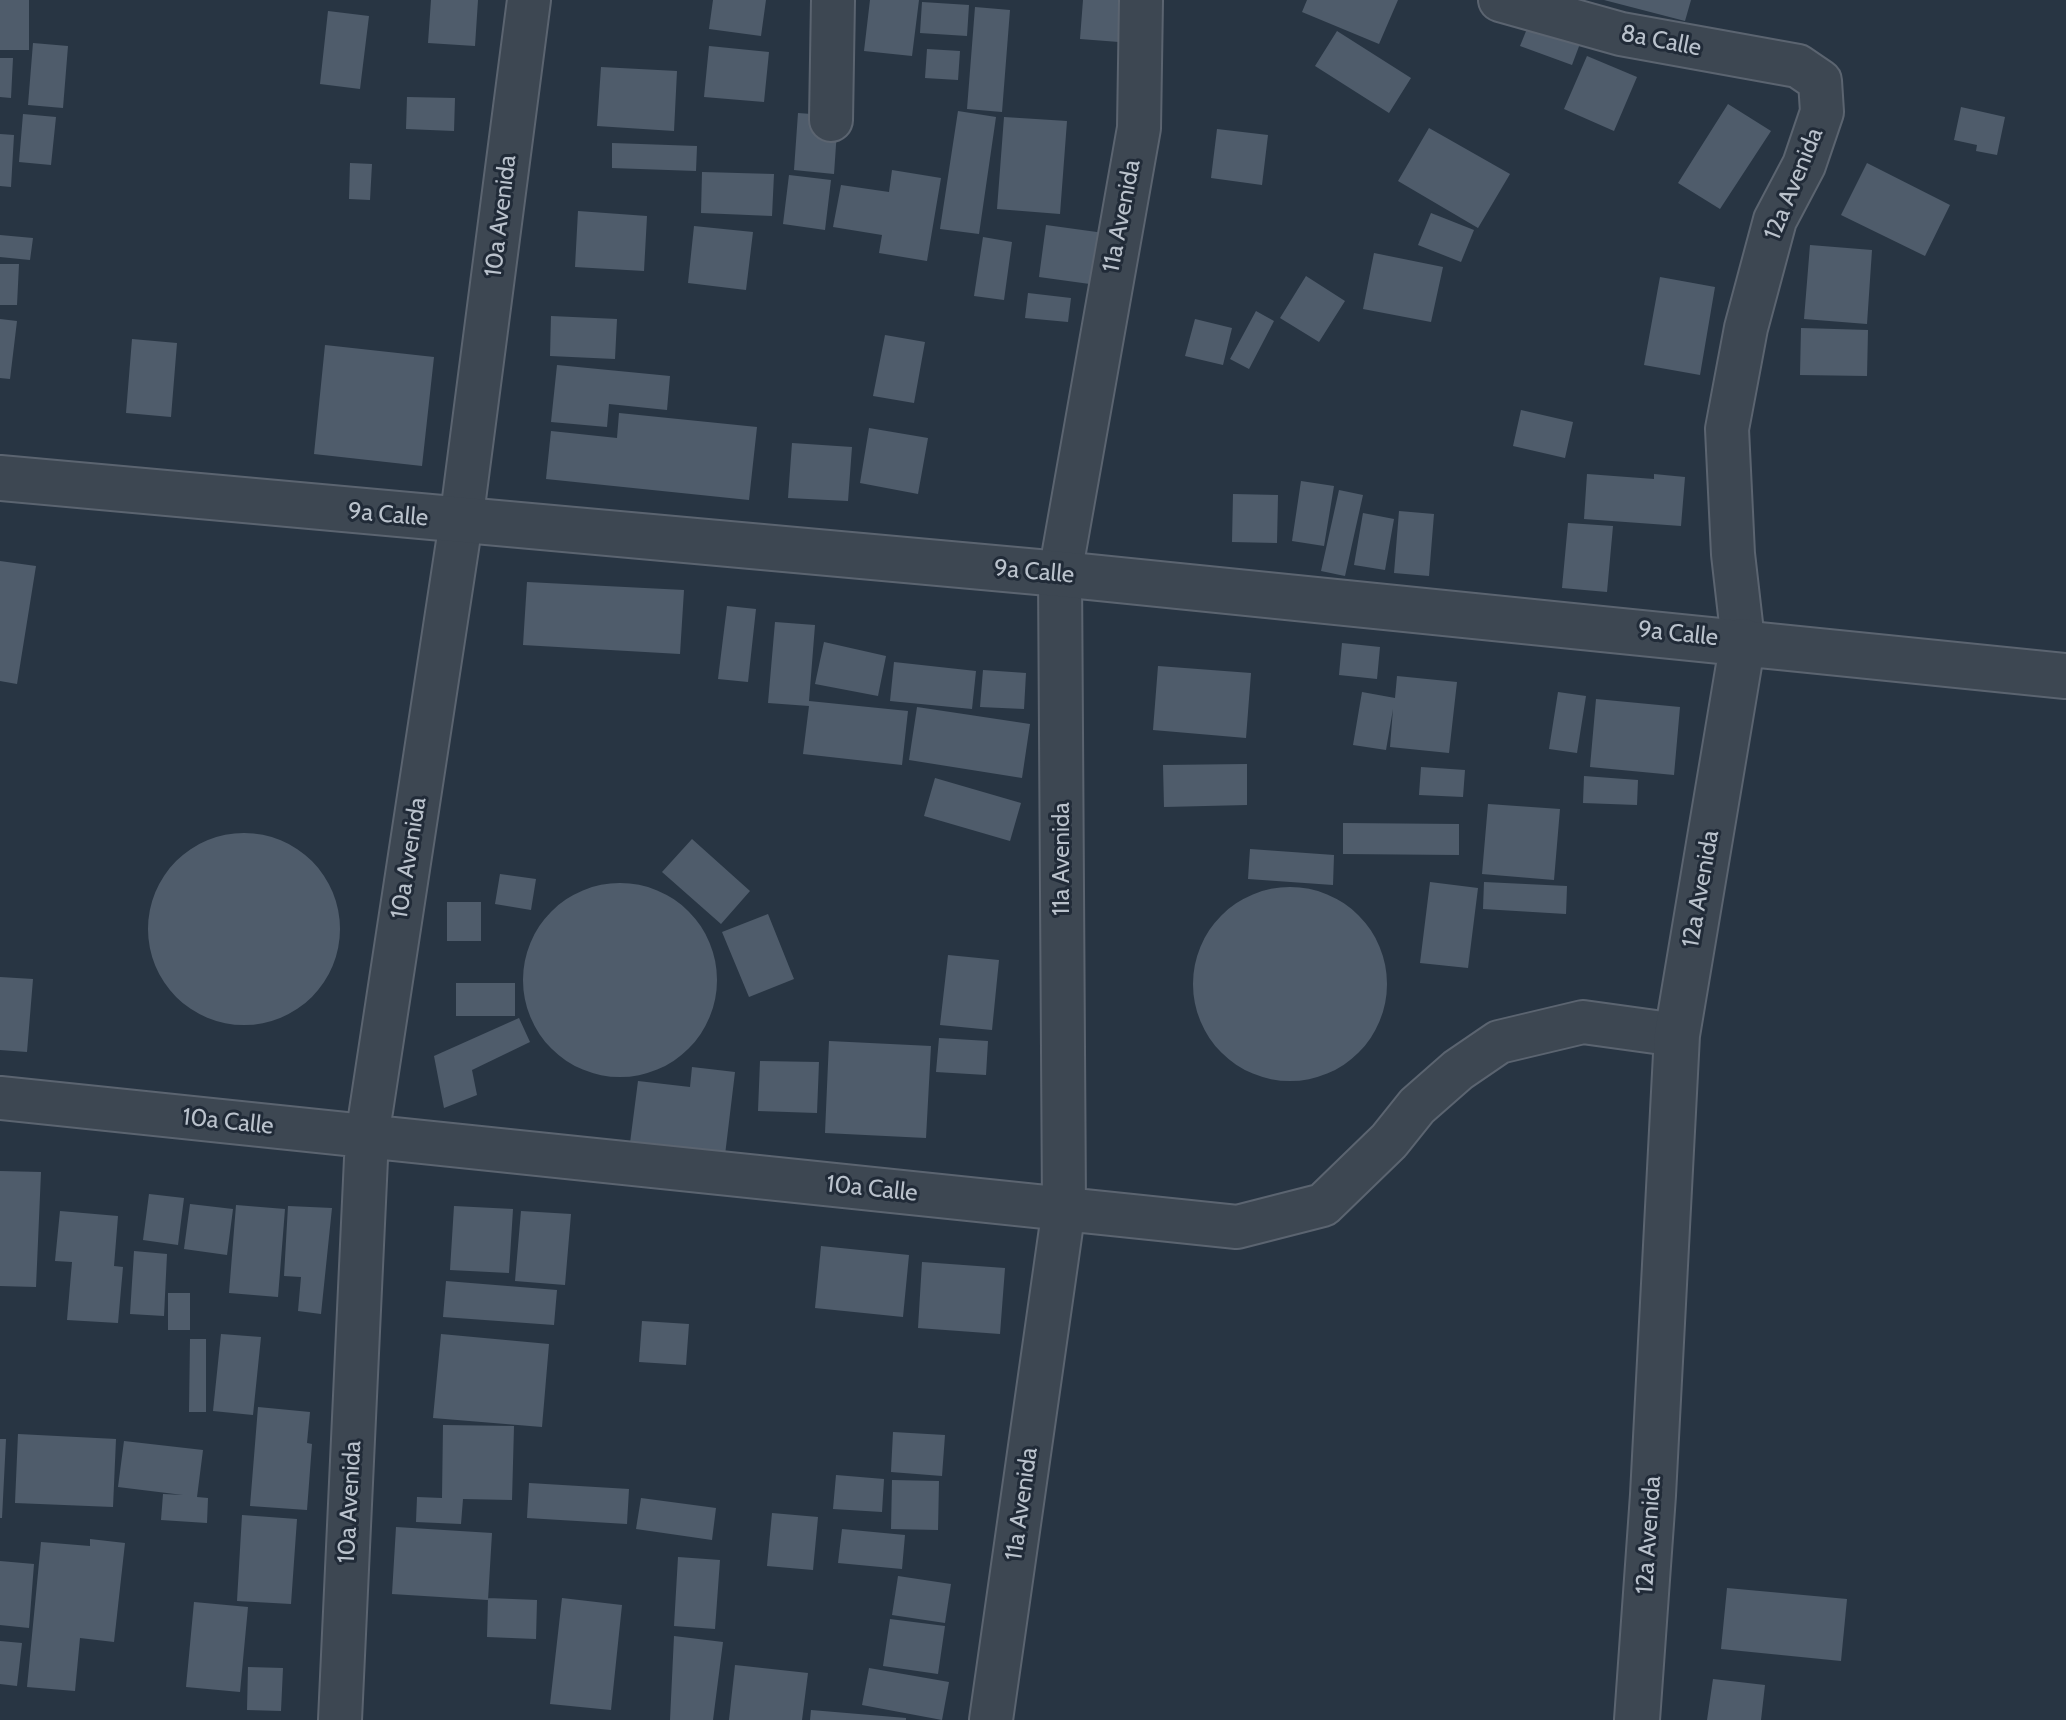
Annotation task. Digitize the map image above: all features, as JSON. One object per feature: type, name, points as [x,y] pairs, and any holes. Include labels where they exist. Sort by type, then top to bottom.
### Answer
[{"type":"street","name":"10a Avenida","points":[[340,1720],[367,1137],[461,522],[529,0]]},
{"type":"street","points":[[831,120],[833,0]]},
{"type":"street","name":"11a Avenida","points":[[991,1720],[1064,1208],[1060,574],[1139,128],[1141,0]]},
{"type":"street","name":"8a Calle","points":[[1500,0],[1621,34],[1798,66],[1820,81]]},
{"type":"street","name":"12a Avenida","points":[[1635,1718],[1653,1495],[1677,1035],[1743,641],[1733,554],[1727,429],[1746,328],[1775,220],[1804,165],[1822,112],[1820,81]]},
{"type":"street","name":"9a Calle","points":[[0,478],[1060,574],[2066,676]]},
{"type":"street","name":"10a Calle","points":[[0,1098],[1237,1227],[1323,1205],[1389,1141],[1417,1106],[1458,1070],[1499,1042],[1583,1022],[1677,1035]]},
{"type":"building","points":[[0,0],[29,0],[29,50],[0,50]]},
{"type":"building","points":[[431,0],[478,0],[475,46],[428,43]]},
{"type":"building","points":[[713,0],[766,0],[761,36],[709,29]]},
{"type":"building","points":[[870,0],[919,0],[912,56],[864,51]]},
{"type":"building","points":[[1083,0],[1122,0],[1119,42],[1080,39]]},
{"type":"building","points":[[1307,0],[1398,0],[1379,44],[1302,12]]},
{"type":"building","points":[[1604,0],[1691,0],[1685,21]]},
{"type":"building","points":[[922,2],[969,5],[967,36],[920,33]]},
{"type":"building","points":[[975,7],[1010,10],[1002,112],[967,109]]},
{"type":"building","points":[[328,11],[369,16],[360,89],[320,84]]},
{"type":"building","points":[[1533,14],[1584,33],[1572,65],[1520,46]]},
{"type":"building","points":[[1337,31],[1411,78],[1389,113],[1315,66]]},
{"type":"building","points":[[33,43],[68,46],[63,108],[28,105]]},
{"type":"building","points":[[709,46],[769,52],[764,102],[704,97]]},
{"type":"building","points":[[927,49],[960,51],[958,80],[925,78]]},
{"type":"building","points":[[1587,56],[1637,77],[1614,131],[1564,109]]},
{"type":"building","points":[[0,58],[13,58],[11,98],[0,97]]},
{"type":"building","points":[[601,67],[677,71],[674,131],[597,126]]},
{"type":"building","points":[[407,97],[455,98],[454,131],[406,129]]},
{"type":"building","points":[[1728,104],[1771,131],[1720,209],[1678,183]]},
{"type":"building","points":[[1961,107],[2005,117],[1997,155],[1976,151],[1977,145],[1954,140]]},
{"type":"building","points":[[958,111],[996,117],[979,234],[940,229]]},
{"type":"building","points":[[798,113],[838,116],[834,174],[794,170]]},
{"type":"building","points":[[23,114],[56,117],[51,165],[19,162]]},
{"type":"building","points":[[1004,117],[1067,121],[1060,214],[997,209]]},
{"type":"building","points":[[1429,128],[1510,174],[1478,228],[1398,181]]},
{"type":"building","points":[[1217,129],[1268,135],[1262,185],[1211,178]]},
{"type":"building","points":[[0,134],[14,135],[11,187],[0,186]]},
{"type":"building","points":[[612,143],[697,146],[696,171],[612,168]]},
{"type":"building","points":[[350,163],[372,164],[370,200],[349,199]]},
{"type":"building","points":[[1867,163],[1950,205],[1925,256],[1841,215]]},
{"type":"building","points":[[892,170],[941,178],[927,261],[879,253],[882,235],[833,227],[841,185],[889,192]]},
{"type":"building","points":[[702,172],[774,174],[772,216],[701,213]]},
{"type":"building","points":[[789,175],[831,180],[825,230],[783,224]]},
{"type":"building","points":[[578,211],[647,216],[644,271],[575,267]]},
{"type":"building","points":[[1431,213],[1474,230],[1461,262],[1418,245]]},
{"type":"building","points":[[1046,225],[1104,233],[1097,285],[1039,277]]},
{"type":"building","points":[[694,226],[753,232],[746,290],[688,283]]},
{"type":"building","points":[[0,235],[33,238],[30,260],[0,257]]},
{"type":"building","points":[[983,237],[1012,242],[1004,300],[974,296]]},
{"type":"building","points":[[1810,245],[1872,250],[1867,324],[1804,319]]},
{"type":"building","points":[[1374,253],[1443,267],[1431,322],[1363,309]]},
{"type":"building","points":[[0,264],[19,264],[17,305],[0,305]]},
{"type":"building","points":[[1306,276],[1345,301],[1319,342],[1280,318]]},
{"type":"building","points":[[1660,277],[1715,287],[1700,375],[1644,365]]},
{"type":"building","points":[[1028,293],[1071,298],[1068,322],[1025,318]]},
{"type":"building","points":[[1256,311],[1274,321],[1249,369],[1230,359]]},
{"type":"building","points":[[551,316],[617,319],[615,359],[550,356]]},
{"type":"building","points":[[0,319],[17,321],[10,379],[0,378]]},
{"type":"building","points":[[1195,319],[1232,328],[1223,365],[1185,356]]},
{"type":"building","points":[[1801,328],[1868,330],[1867,376],[1800,375]]},
{"type":"building","points":[[885,335],[925,342],[914,403],[873,396]]},
{"type":"building","points":[[132,339],[177,343],[171,417],[126,413]]},
{"type":"building","points":[[325,345],[434,357],[422,466],[314,454]]},
{"type":"building","points":[[557,365],[670,376],[667,410],[609,404],[607,427],[551,422]]},
{"type":"building","points":[[1521,410],[1573,422],[1565,458],[1513,446]]},
{"type":"building","points":[[619,413],[757,427],[749,500],[546,479],[551,431],[617,438]]},
{"type":"building","points":[[869,428],[928,438],[918,494],[860,483]]},
{"type":"building","points":[[792,443],[852,447],[848,501],[788,498]]},
{"type":"building","points":[[1587,474],[1654,479],[1654,474],[1685,477],[1681,526],[1584,519]]},
{"type":"building","points":[[1301,481],[1334,486],[1324,546],[1292,541]]},
{"type":"building","points":[[1339,490],[1363,495],[1345,576],[1321,571]]},
{"type":"building","points":[[1233,494],[1278,495],[1277,543],[1232,542]]},
{"type":"building","points":[[1399,511],[1434,514],[1429,576],[1394,573]]},
{"type":"building","points":[[1363,513],[1394,519],[1385,570],[1354,565]]},
{"type":"building","points":[[1568,523],[1613,526],[1607,592],[1562,588]]},
{"type":"building","points":[[0,561],[36,566],[17,684],[0,681]]},
{"type":"building","points":[[527,582],[684,590],[680,654],[523,645]]},
{"type":"building","points":[[727,606],[756,609],[748,682],[718,679]]},
{"type":"building","points":[[775,622],[815,625],[809,701],[908,711],[902,765],[803,754],[809,706],[768,703]]},
{"type":"building","points":[[824,642],[886,656],[878,696],[815,684]]},
{"type":"building","points":[[1342,643],[1380,647],[1377,679],[1339,675]]},
{"type":"building","points":[[894,662],[976,671],[972,709],[890,701]]},
{"type":"building","points":[[1158,666],[1251,673],[1246,738],[1153,730]]},
{"type":"building","points":[[983,670],[1026,673],[1024,709],[980,707]]},
{"type":"building","points":[[1397,676],[1457,682],[1449,753],[1390,747],[1393,709],[1386,750],[1353,745],[1362,692],[1395,698]]},
{"type":"building","points":[[1558,692],[1586,696],[1577,753],[1549,749]]},
{"type":"building","points":[[1596,699],[1680,707],[1674,775],[1590,767]]},
{"type":"building","points":[[917,707],[1030,724],[1022,778],[909,760]]},
{"type":"building","points":[[1247,764],[1247,805],[1164,807],[1163,765]]},
{"type":"building","points":[[1421,767],[1465,770],[1463,797],[1419,795]]},
{"type":"building","points":[[1584,776],[1638,780],[1637,805],[1583,803]]},
{"type":"building","points":[[935,778],[1021,803],[1010,841],[924,816]]},
{"type":"building","points":[[1488,804],[1560,809],[1554,880],[1482,874]]},
{"type":"building","points":[[1343,823],[1459,824],[1459,855],[1343,854]]},
{"type":"building","points":[[244,833],[281,841],[312,861],[332,892],[340,929],[332,966],[312,997],[281,1017],[244,1025],[207,1017],[176,997],[156,966],[148,929],[156,892],[176,861],[207,841]]},
{"type":"building","points":[[692,839],[750,891],[721,924],[662,872]]},
{"type":"building","points":[[1250,849],[1334,855],[1333,885],[1248,879]]},
{"type":"building","points":[[500,874],[536,879],[531,910],[495,904]]},
{"type":"building","points":[[1430,882],[1478,888],[1468,968],[1420,963]]},
{"type":"building","points":[[1484,882],[1567,886],[1566,914],[1483,909]]},
{"type":"building","points":[[620,883],[657,890],[689,911],[710,943],[717,980],[710,1017],[689,1049],[657,1070],[620,1077],[583,1070],[551,1049],[530,1017],[523,980],[530,943],[551,911],[583,890]]},
{"type":"building","points":[[1290,887],[1327,895],[1358,916],[1379,947],[1387,984],[1379,1021],[1358,1052],[1327,1073],[1290,1081],[1253,1073],[1222,1052],[1201,1021],[1193,984],[1201,947],[1222,916],[1253,895]]},
{"type":"building","points":[[447,902],[481,902],[481,941],[447,941]]},
{"type":"building","points":[[768,914],[794,979],[749,997],[722,932]]},
{"type":"building","points":[[948,955],[999,960],[992,1030],[940,1025]]},
{"type":"building","points":[[0,977],[33,979],[27,1052],[0,1050]]},
{"type":"building","points":[[456,983],[515,983],[515,1016],[456,1016]]},
{"type":"building","points":[[519,1018],[530,1042],[472,1070],[477,1095],[444,1108],[434,1056]]},
{"type":"building","points":[[939,1038],[988,1041],[986,1075],[936,1072]]},
{"type":"building","points":[[829,1041],[931,1046],[926,1138],[825,1133]]},
{"type":"building","points":[[760,1061],[819,1062],[817,1113],[758,1111]]},
{"type":"building","points":[[692,1067],[735,1072],[725,1155],[630,1143],[638,1081],[690,1087]]},
{"type":"building","points":[[0,1171],[41,1172],[36,1287],[0,1286]]},
{"type":"building","points":[[149,1194],[184,1198],[178,1245],[143,1240]]},
{"type":"building","points":[[190,1204],[233,1209],[227,1255],[184,1249]]},
{"type":"building","points":[[236,1205],[285,1209],[278,1297],[229,1293]]},
{"type":"building","points":[[288,1206],[332,1208],[321,1314],[298,1311],[301,1277],[284,1276]]},
{"type":"building","points":[[454,1206],[513,1209],[509,1273],[450,1270]]},
{"type":"building","points":[[60,1211],[118,1216],[114,1266],[123,1267],[118,1323],[67,1320],[72,1262],[55,1261]]},
{"type":"building","points":[[521,1211],[571,1214],[565,1285],[515,1281]]},
{"type":"building","points":[[821,1246],[909,1255],[903,1317],[815,1308]]},
{"type":"building","points":[[134,1251],[167,1254],[164,1316],[130,1314]]},
{"type":"building","points":[[922,1262],[1005,1268],[1000,1334],[918,1328]]},
{"type":"building","points":[[446,1281],[557,1290],[554,1325],[443,1317]]},
{"type":"building","points":[[168,1293],[190,1293],[190,1330],[168,1330]]},
{"type":"building","points":[[642,1321],[689,1324],[686,1365],[639,1362]]},
{"type":"building","points":[[221,1334],[261,1337],[253,1415],[213,1411]]},
{"type":"building","points":[[441,1334],[549,1344],[542,1427],[433,1418]]},
{"type":"building","points":[[190,1339],[206,1339],[206,1412],[189,1412]]},
{"type":"building","points":[[258,1407],[310,1412],[307,1443],[312,1444],[307,1510],[250,1506]]},
{"type":"building","points":[[443,1425],[514,1426],[512,1500],[463,1499],[461,1524],[416,1522],[417,1497],[442,1498]]},
{"type":"building","points":[[893,1432],[945,1435],[942,1476],[891,1472]]},
{"type":"building","points":[[18,1434],[116,1439],[113,1507],[15,1503]]},
{"type":"building","points":[[0,1439],[6,1439],[2,1518],[0,1518]]},
{"type":"building","points":[[124,1441],[203,1450],[197,1497],[208,1498],[207,1523],[161,1520],[163,1494],[183,1495],[118,1487]]},
{"type":"building","points":[[836,1475],[884,1479],[882,1512],[833,1509]]},
{"type":"building","points":[[892,1480],[939,1481],[938,1530],[891,1529]]},
{"type":"building","points":[[529,1483],[629,1489],[627,1524],[527,1518]]},
{"type":"building","points":[[641,1498],[716,1508],[712,1540],[636,1529]]},
{"type":"building","points":[[772,1513],[818,1517],[813,1570],[767,1566]]},
{"type":"building","points":[[242,1515],[297,1519],[291,1604],[237,1601]]},
{"type":"building","points":[[396,1527],[492,1533],[488,1600],[392,1594]]},
{"type":"building","points":[[842,1529],[905,1535],[902,1569],[838,1563]]},
{"type":"building","points":[[90,1539],[125,1543],[114,1642],[80,1638],[75,1691],[27,1687],[41,1542],[90,1546]]},
{"type":"building","points":[[678,1557],[720,1560],[715,1629],[674,1626]]},
{"type":"building","points":[[0,1561],[34,1564],[29,1628],[0,1625]]},
{"type":"building","points":[[898,1576],[951,1584],[945,1623],[892,1615]]},
{"type":"building","points":[[1727,1588],[1847,1599],[1841,1661],[1721,1649]]},
{"type":"building","points":[[488,1598],[537,1600],[536,1639],[487,1637]]},
{"type":"building","points":[[562,1598],[622,1605],[611,1710],[550,1704]]},
{"type":"building","points":[[194,1602],[248,1607],[240,1692],[186,1687]]},
{"type":"building","points":[[890,1619],[945,1626],[938,1674],[883,1666]]},
{"type":"building","points":[[674,1636],[723,1642],[713,1720],[670,1720]]},
{"type":"building","points":[[0,1641],[22,1643],[17,1686],[0,1684]]},
{"type":"building","points":[[735,1665],[808,1673],[802,1720],[729,1720]]},
{"type":"building","points":[[248,1667],[283,1668],[281,1711],[247,1710]]},
{"type":"building","points":[[869,1668],[949,1682],[942,1720],[862,1705]]},
{"type":"building","points":[[1713,1679],[1765,1685],[1761,1720],[1707,1720]]},
{"type":"building","points":[[811,1710],[906,1718],[906,1720],[810,1720]]}]
